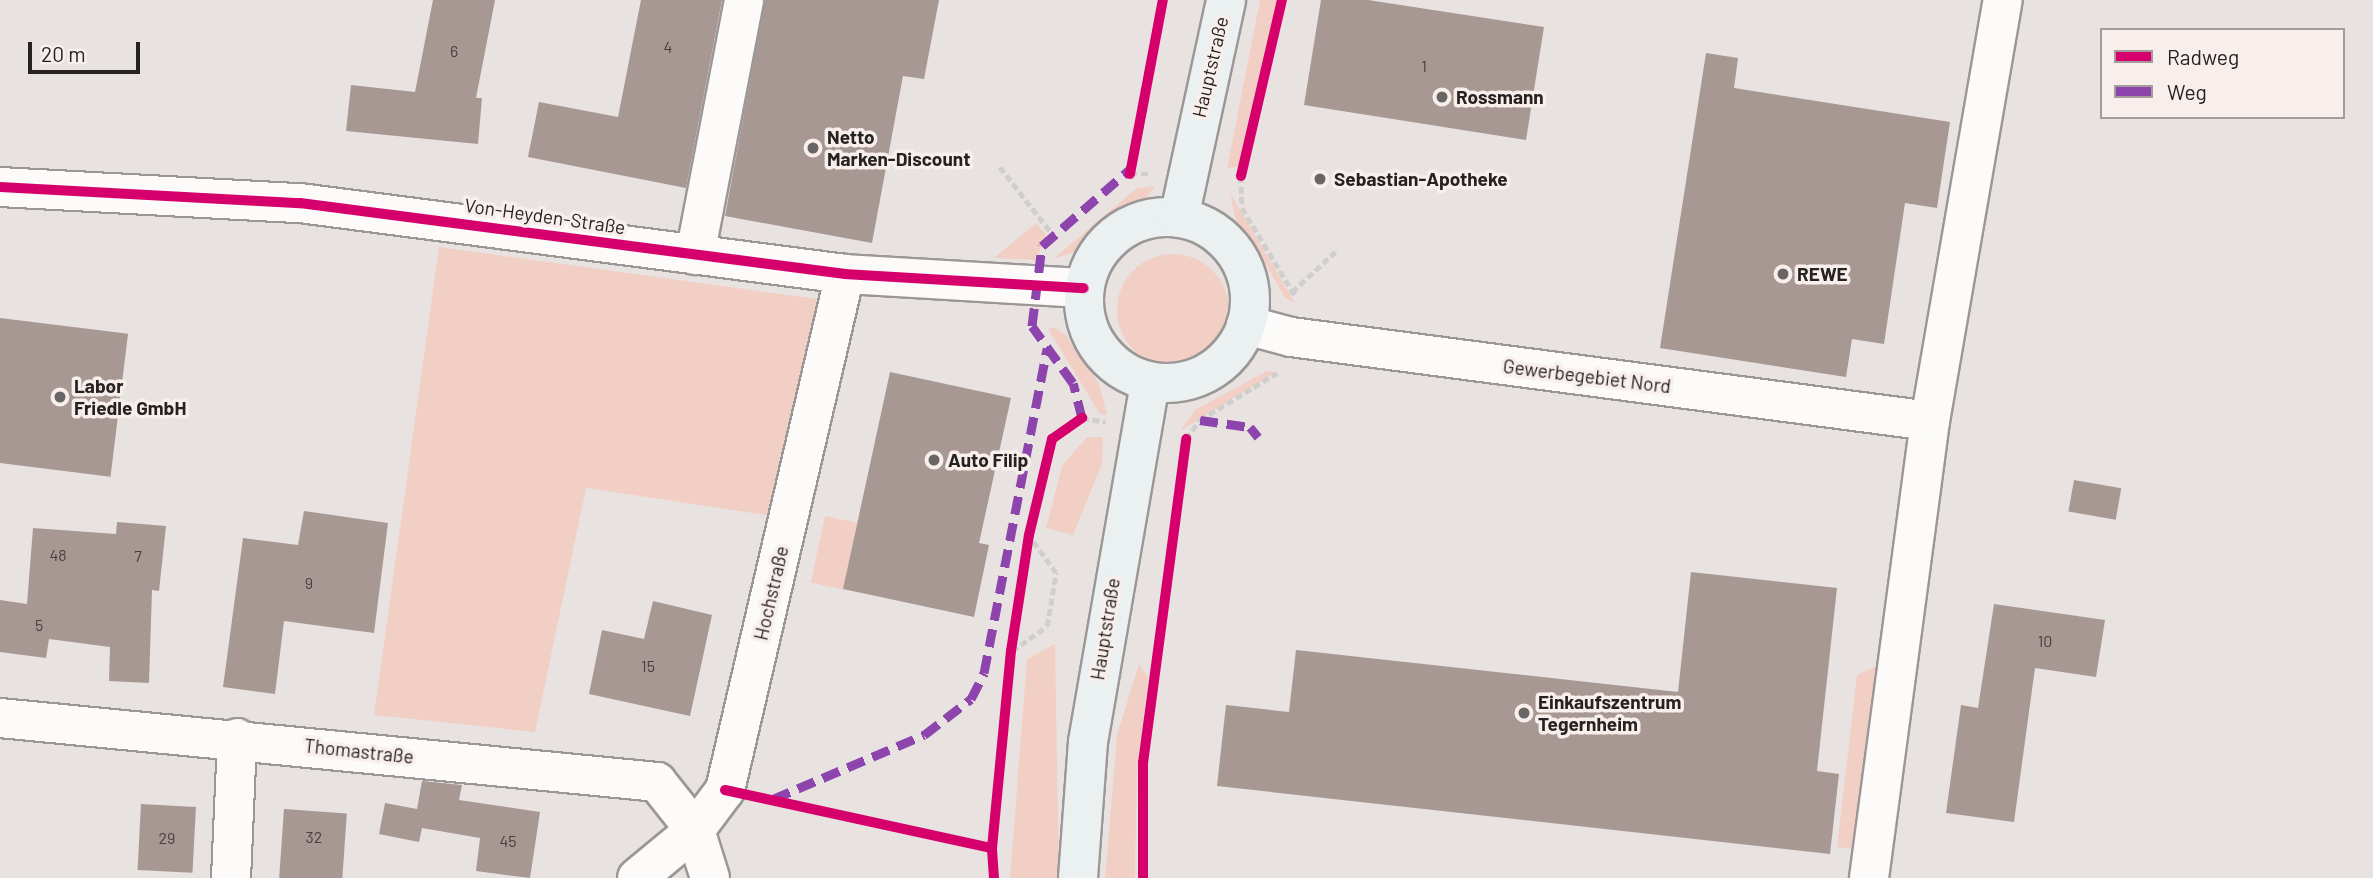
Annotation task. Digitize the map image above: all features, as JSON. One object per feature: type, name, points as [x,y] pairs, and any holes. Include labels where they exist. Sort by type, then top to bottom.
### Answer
[{"type":"main road","name":"Hauptstraße","points":[[1180,218],[1226,0]]},
{"type":"main road","points":[[1154,218],[1180,218],[1214,233],[1244,269],[1250,297],[1246,325],[1219,365],[1175,384],[1150,382],[1107,358],[1088,326],[1084,288],[1092,263],[1118,234],[1154,218]]},
{"type":"main road","name":"Hauptstraße","points":[[1078,878],[1088,742],[1150,382]]},
{"type":"street","points":[[695,255],[744,0]]},
{"type":"street","points":[[1869,878],[1930,421],[2003,0]]},
{"type":"street","name":"Von-Heyden-Straße","points":[[0,187],[300,203],[845,274],[1084,288]]},
{"type":"street","name":"Hochstraße","points":[[636,878],[695,830],[725,790],[845,274]]},
{"type":"street","name":"Gewerbegebiet Nord","points":[[1246,325],[1299,338],[1930,421]]},
{"type":"street","name":"Thomastraße","points":[[0,718],[237,738],[657,782],[695,830]]},
{"type":"street","points":[[231,878],[237,738]]},
{"type":"street","points":[[695,830],[710,878]]},
{"type":"path","points":[[1241,176],[1282,0]]},
{"type":"path","points":[[1000,167],[1054,236]]},
{"type":"path","points":[[1292,292],[1336,251]]},
{"type":"path","points":[[994,878],[992,848],[1011,652],[1029,536],[1052,439],[1082,418]]},
{"type":"path","points":[[1143,878],[1143,763],[1186,439]]},
{"type":"path","points":[[1011,652],[1047,626],[1056,573],[1029,536]]},
{"type":"path","points":[[725,790],[992,848]]},
{"type":"shaded area","points":[[1260,0],[1279,0],[1240,166],[1227,169]]},
{"type":"shaded area","points":[[1155,186],[1139,207],[1078,251],[1053,259],[1137,188]]},
{"type":"shaded area","points":[[1230,193],[1295,303],[1285,298],[1256,247],[1237,227]]},
{"type":"shaded area","points":[[1036,223],[1047,236],[1035,260],[994,258]]},
{"type":"shaded area","points":[[439,247],[817,299],[773,516],[586,488],[535,732],[374,715]]},
{"type":"shaded area","points":[[1173,254],[1195,258],[1213,270],[1225,288],[1229,310],[1225,332],[1213,350],[1195,362],[1173,366],[1151,362],[1133,350],[1121,332],[1117,310],[1121,288],[1133,270],[1151,258]]},
{"type":"shaded area","points":[[1053,327],[1066,335],[1099,384],[1107,415],[1100,414],[1048,329]]},
{"type":"shaded area","points":[[1267,371],[1276,372],[1180,431],[1195,410]]},
{"type":"shaded area","points":[[1087,437],[1103,437],[1102,464],[1073,535],[1046,528],[1062,466]]},
{"type":"shaded area","points":[[825,516],[857,523],[843,589],[811,583]]},
{"type":"shaded area","points":[[1055,644],[1059,878],[1010,878],[1027,659]]},
{"type":"shaded area","points":[[1139,664],[1148,678],[1137,773],[1135,878],[1105,878],[1117,735]]},
{"type":"shaded area","points":[[1879,665],[1854,849],[1837,847],[1857,675]]},
{"type":"building","points":[[433,0],[495,0],[476,98],[482,98],[478,144],[346,131],[351,85],[415,92]]},
{"type":"building","points":[[641,0],[722,0],[686,188],[528,157],[539,102],[618,117]]},
{"type":"building","name":"Netto Marken-Discount","points":[[765,0],[939,0],[924,79],[903,76],[872,243],[725,216]]},
{"type":"building","points":[[1321,0],[1368,0],[1544,27],[1526,140],[1304,105]]},
{"type":"building","name":"REWE","points":[[1706,53],[1738,58],[1734,88],[1950,122],[1937,208],[1905,203],[1884,344],[1852,339],[1846,377],[1660,348]]},
{"type":"building","name":"Labor Friedle GmbH","points":[[0,318],[128,334],[110,477],[0,463]]},
{"type":"building","name":"Auto Filip","points":[[890,372],[1011,398],[979,543],[989,545],[974,617],[843,589]]},
{"type":"building","points":[[2074,480],[2121,488],[2116,520],[2068,512]]},
{"type":"building","points":[[304,511],[388,523],[374,633],[284,621],[275,694],[223,687],[243,538],[298,545]]},
{"type":"building","points":[[117,522],[166,526],[159,591],[152,590],[149,683],[109,681],[110,647],[49,639],[46,658],[0,652],[0,600],[27,604],[33,528],[116,534]]},
{"type":"building","name":"Einkaufszentrum Tegernheim","points":[[1691,572],[1837,588],[1817,771],[1839,774],[1830,854],[1217,786],[1226,705],[1289,712],[1296,650],[1678,692]]},
{"type":"building","points":[[653,601],[712,615],[690,716],[589,694],[602,630],[644,639]]},
{"type":"building","points":[[1994,604],[2105,620],[2096,677],[2035,668],[2014,822],[1946,813],[1961,705],[1978,708]]},
{"type":"building","points":[[422,781],[462,785],[459,800],[540,812],[530,878],[476,871],[480,838],[422,828],[419,842],[379,834],[385,803],[417,809]]},
{"type":"building","points":[[141,804],[196,807],[192,873],[138,870]]},
{"type":"building","points":[[284,809],[347,813],[342,878],[279,878]]},
{"type":"marked path","points":[[1082,418],[1073,383],[1032,326],[1042,246],[1131,168]]},
{"type":"marked path","points":[[773,799],[924,735],[971,699],[984,673],[1047,348]]},
{"type":"marked path","points":[[1200,420],[1250,427],[1258,437]]},
{"type":"cycle path","points":[[1130,174],[1163,0]]},
{"type":"cycle path","points":[[1241,176],[1282,0]]},
{"type":"cycle path","points":[[0,187],[300,203],[845,274],[1084,288]]},
{"type":"cycle path","points":[[994,878],[992,848],[1011,651],[1029,535],[1052,439],[1082,418]]},
{"type":"cycle path","points":[[1143,878],[1143,763],[1186,439]]},
{"type":"cycle path","points":[[725,790],[992,848]]},
{"type":"place","name":"Rossmann","points":[[1442,97]]},
{"type":"place","name":"Netto Marken-Discount","points":[[813,148]]},
{"type":"place","name":"Sebastian-Apotheke","points":[[1320,179]]},
{"type":"place","name":"REWE","points":[[1783,274]]},
{"type":"place","name":"Labor Friedle GmbH","points":[[60,397]]},
{"type":"place","name":"Auto Filip","points":[[934,460]]},
{"type":"place","name":"Einkaufszentrum Tegernheim","points":[[1524,713]]}]
